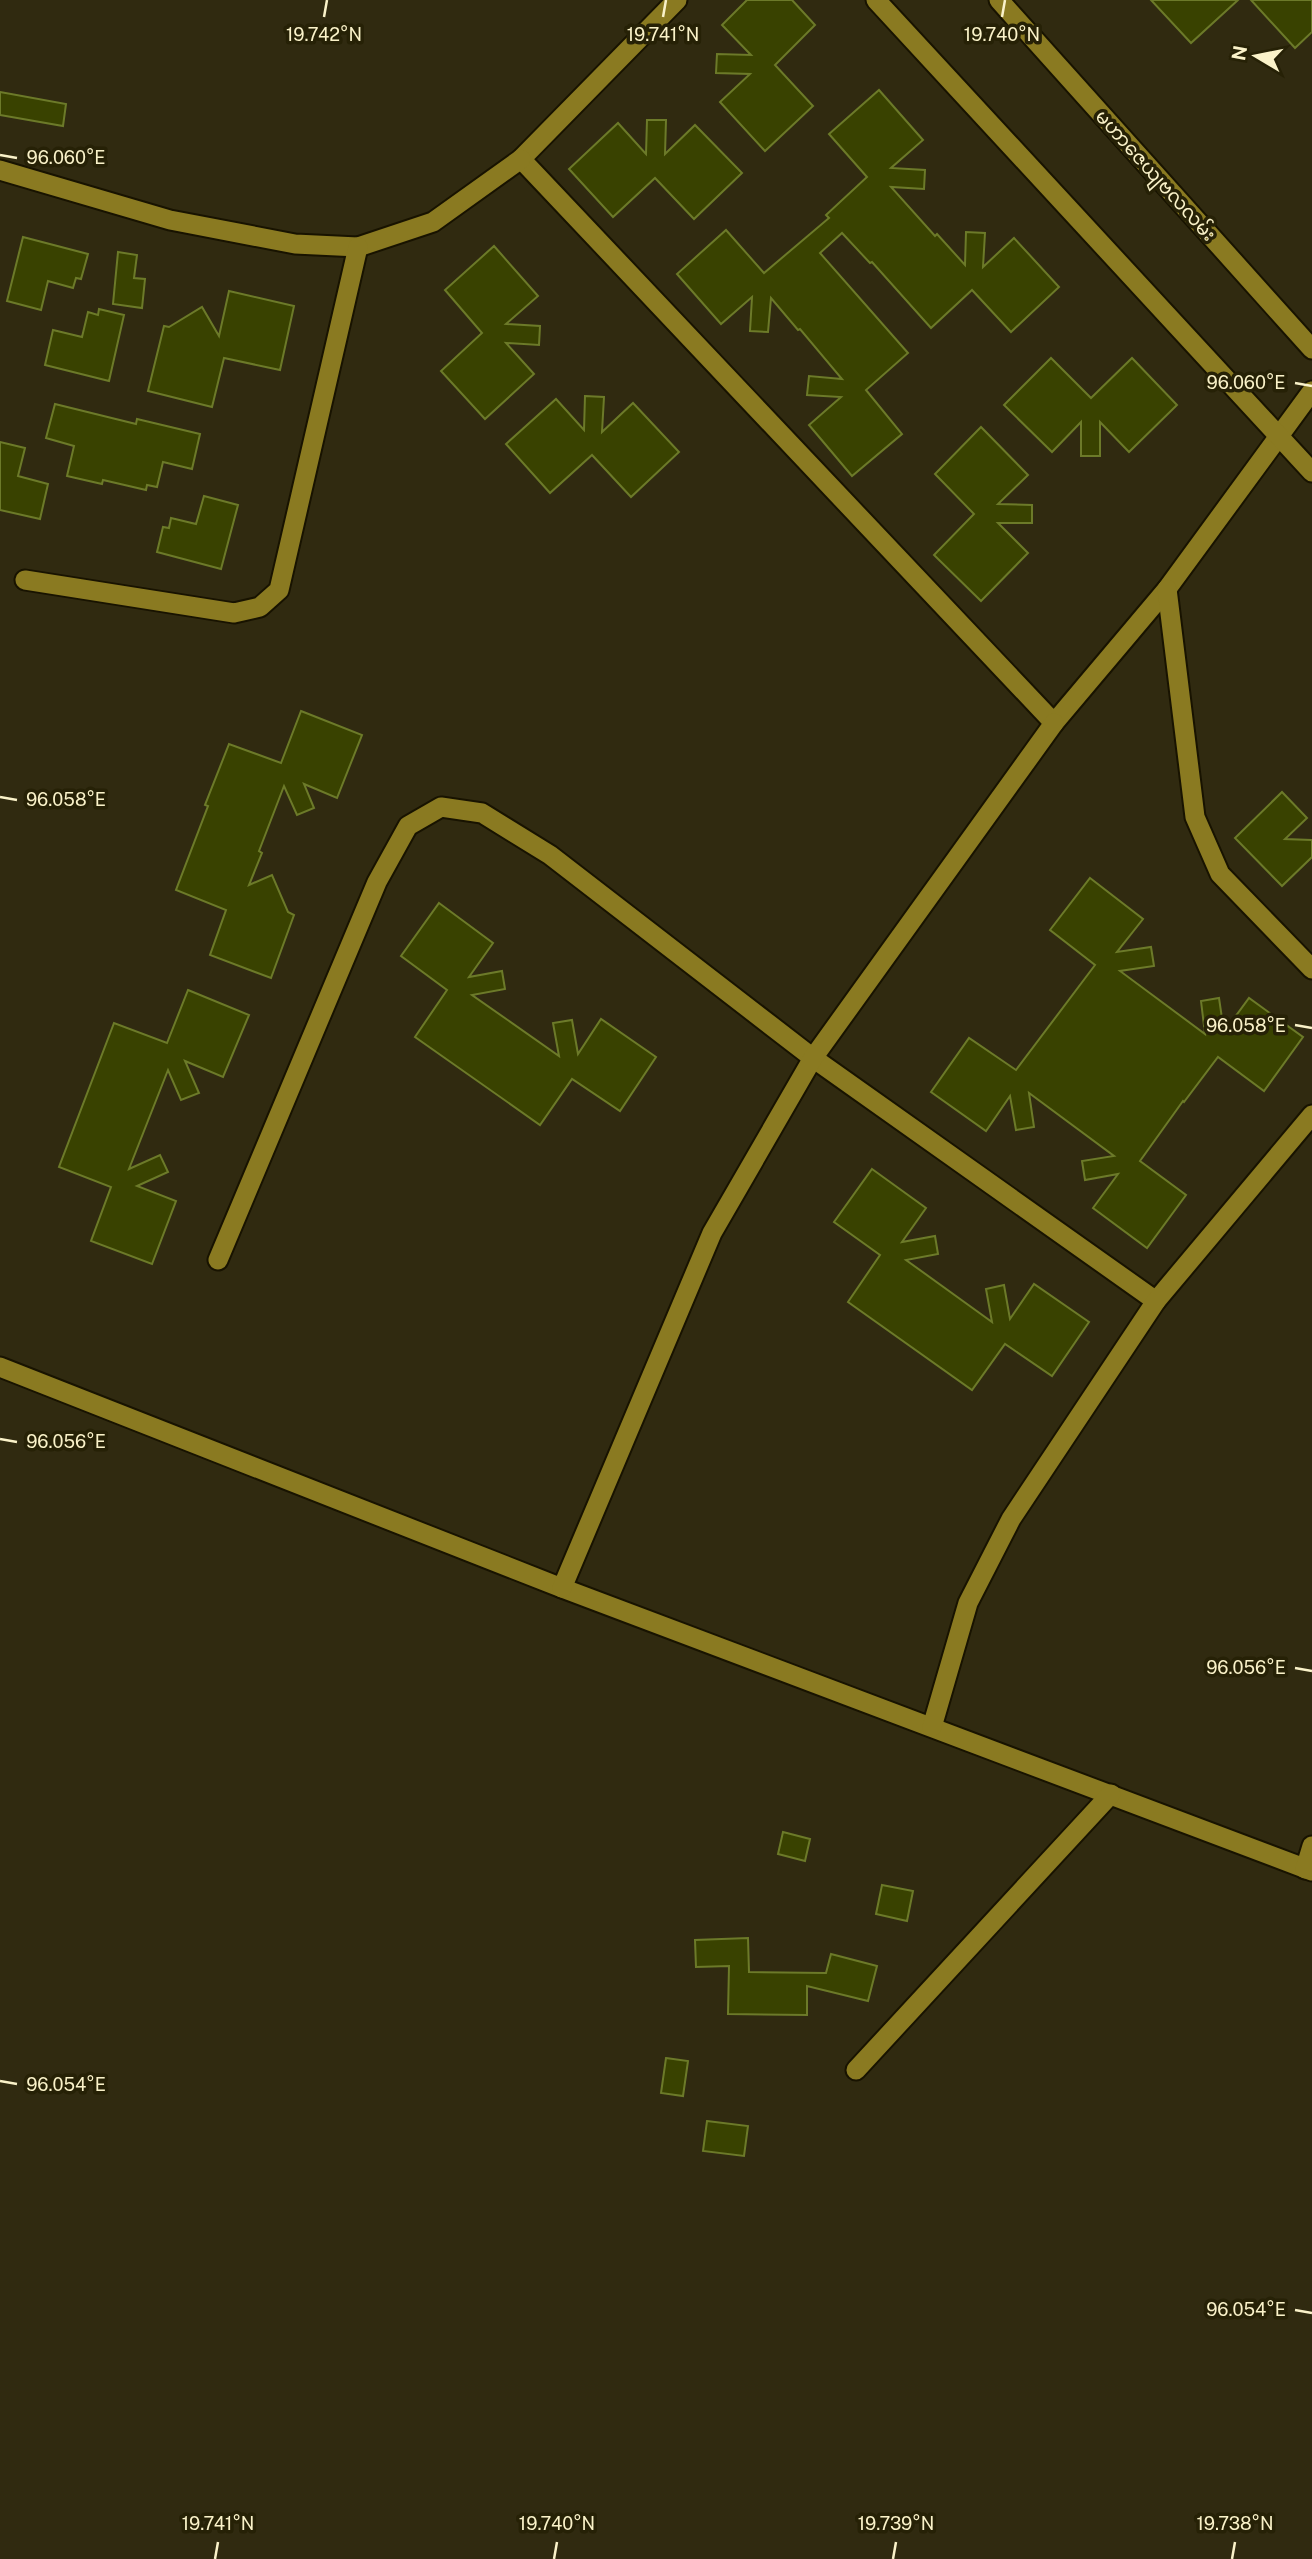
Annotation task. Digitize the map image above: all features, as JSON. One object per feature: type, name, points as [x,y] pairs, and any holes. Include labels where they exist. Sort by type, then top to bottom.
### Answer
[{"type":"street","points":[[0,170],[170,220],[295,244],[358,247],[433,222],[521,159],[677,0]]},
{"type":"street","points":[[876,0],[1312,472]]},
{"type":"street","name":"မဟာဇေယျဗလလမ်း","points":[[999,0],[1312,349]]},
{"type":"street","points":[[521,159],[1054,723]]},
{"type":"street","points":[[25,580],[234,613],[260,607],[279,590],[358,247]]},
{"type":"street","points":[[562,1588],[712,1233],[813,1058],[1054,723],[1167,589],[1312,391]]},
{"type":"street","points":[[1167,589],[1195,817],[1220,874],[1312,969]]},
{"type":"street","points":[[218,1260],[377,882],[408,825],[441,807],[482,813],[550,855],[813,1058],[1156,1301]]},
{"type":"street","points":[[932,1727],[968,1604],[1011,1519],[1156,1301],[1312,1115]]},
{"type":"street","points":[[0,1367],[562,1588],[1308,1870],[1312,1846]]},
{"type":"street","points":[[856,2070],[1111,1794]]},
{"type":"building","points":[[747,0],[792,0],[815,25],[775,65],[813,106],[765,151],[720,102],[750,74],[716,73],[717,54],[751,55],[722,25]]},
{"type":"building","points":[[1151,0],[1238,0],[1191,43]]},
{"type":"building","points":[[1251,0],[1312,0],[1312,32],[1295,48]]},
{"type":"building","points":[[879,90],[923,140],[891,168],[925,170],[924,189],[891,187],[935,236],[937,234],[965,265],[966,232],[985,233],[983,267],[1014,238],[1059,287],[1011,332],[972,290],[931,328],[842,233],[820,253],[908,353],[866,390],[902,434],[852,476],[809,425],[841,397],[807,395],[809,376],[842,379],[800,329],[798,330],[771,298],[768,332],[750,331],[752,297],[721,324],[677,274],[726,230],[764,273],[829,218],[826,215],[867,177],[829,134]]},
{"type":"building","points":[[0,92],[66,104],[63,126],[0,115]]},
{"type":"building","points":[[647,120],[666,120],[665,154],[695,125],[742,173],[694,219],[655,178],[613,217],[569,169],[618,123],[646,154]]},
{"type":"building","points":[[23,237],[88,254],[81,279],[76,278],[73,288],[48,281],[41,310],[7,301]]},
{"type":"building","points":[[494,246],[538,296],[506,324],[540,326],[539,345],[506,343],[534,374],[485,419],[441,371],[482,333],[445,290]]},
{"type":"building","points":[[118,252],[137,255],[134,278],[145,279],[142,308],[113,304]]},
{"type":"building","points":[[229,291],[294,306],[280,370],[224,358],[212,407],[148,391],[164,326],[169,327],[202,307],[219,336]]},
{"type":"building","points":[[99,309],[124,315],[109,381],[45,365],[53,330],[82,337],[88,312],[98,315]]},
{"type":"building","points":[[1051,358],[1091,398],[1132,358],[1177,405],[1129,452],[1100,422],[1100,456],[1081,456],[1081,422],[1052,452],[1004,405]]},
{"type":"building","points":[[585,396],[604,397],[602,432],[633,403],[679,452],[631,497],[592,455],[550,493],[506,444],[556,399],[584,430]]},
{"type":"building","points":[[55,404],[136,424],[137,419],[200,434],[192,469],[163,462],[157,487],[147,485],[146,490],[103,480],[102,484],[67,476],[74,446],[46,438]]},
{"type":"building","points":[[981,427],[1028,475],[998,504],[1032,505],[1032,523],[998,523],[1028,553],[981,601],[934,555],[974,514],[935,474]]},
{"type":"building","points":[[0,442],[25,448],[18,476],[48,484],[40,519],[0,510]]},
{"type":"building","points":[[204,496],[238,505],[221,569],[157,552],[163,527],[169,528],[171,518],[196,524]]},
{"type":"building","points":[[301,711],[362,735],[337,798],[304,784],[314,808],[297,815],[284,786],[259,851],[262,853],[249,885],[272,875],[288,912],[294,915],[271,978],[210,955],[226,910],[176,890],[229,744],[281,763]]},
{"type":"building","points":[[1282,792],[1307,818],[1285,839],[1312,840],[1312,857],[1282,886],[1235,838]]},
{"type":"building","points":[[1090,878],[1143,919],[1117,952],[1151,947],[1154,966],[1120,971],[1205,1034],[1201,1001],[1219,998],[1224,1032],[1249,998],[1303,1037],[1264,1091],[1218,1057],[1183,1101],[1140,1161],[1186,1195],[1147,1248],[1093,1208],[1118,1174],[1085,1180],[1082,1161],[1114,1156],[1029,1093],[1034,1127],[1016,1130],[1010,1096],[986,1131],[931,1092],[969,1038],[1016,1070],[1095,965],[1050,930]]},
{"type":"building","points":[[439,903],[493,943],[469,977],[502,971],[505,989],[472,995],[559,1056],[553,1023],[572,1020],[578,1054],[601,1019],[656,1057],[620,1111],[572,1079],[540,1125],[415,1037],[447,990],[401,956]]},
{"type":"building","points":[[188,990],[249,1015],[223,1077],[185,1061],[199,1093],[181,1100],[168,1070],[129,1169],[160,1155],[168,1172],[137,1186],[176,1201],[152,1264],[91,1241],[111,1187],[59,1167],[114,1023],[167,1043]]},
{"type":"building","points":[[872,1169],[926,1208],[902,1242],[935,1236],[938,1254],[906,1260],[992,1322],[986,1289],[1004,1285],[1010,1319],[1034,1284],[1089,1322],[1052,1376],[1005,1344],[972,1390],[848,1302],[880,1255],[834,1222]]},
{"type":"building","points":[[783,1832],[810,1839],[805,1861],[778,1854]]},
{"type":"building","points":[[882,1885],[913,1891],[907,1921],[876,1914]]},
{"type":"building","points":[[748,1938],[749,1972],[826,1973],[831,1954],[877,1966],[868,2001],[807,1986],[807,2015],[728,2014],[729,1966],[696,1967],[695,1940]]},
{"type":"building","points":[[666,2058],[688,2061],[683,2096],[661,2093]]},
{"type":"building","points":[[707,2121],[748,2126],[744,2156],[703,2151]]}]
